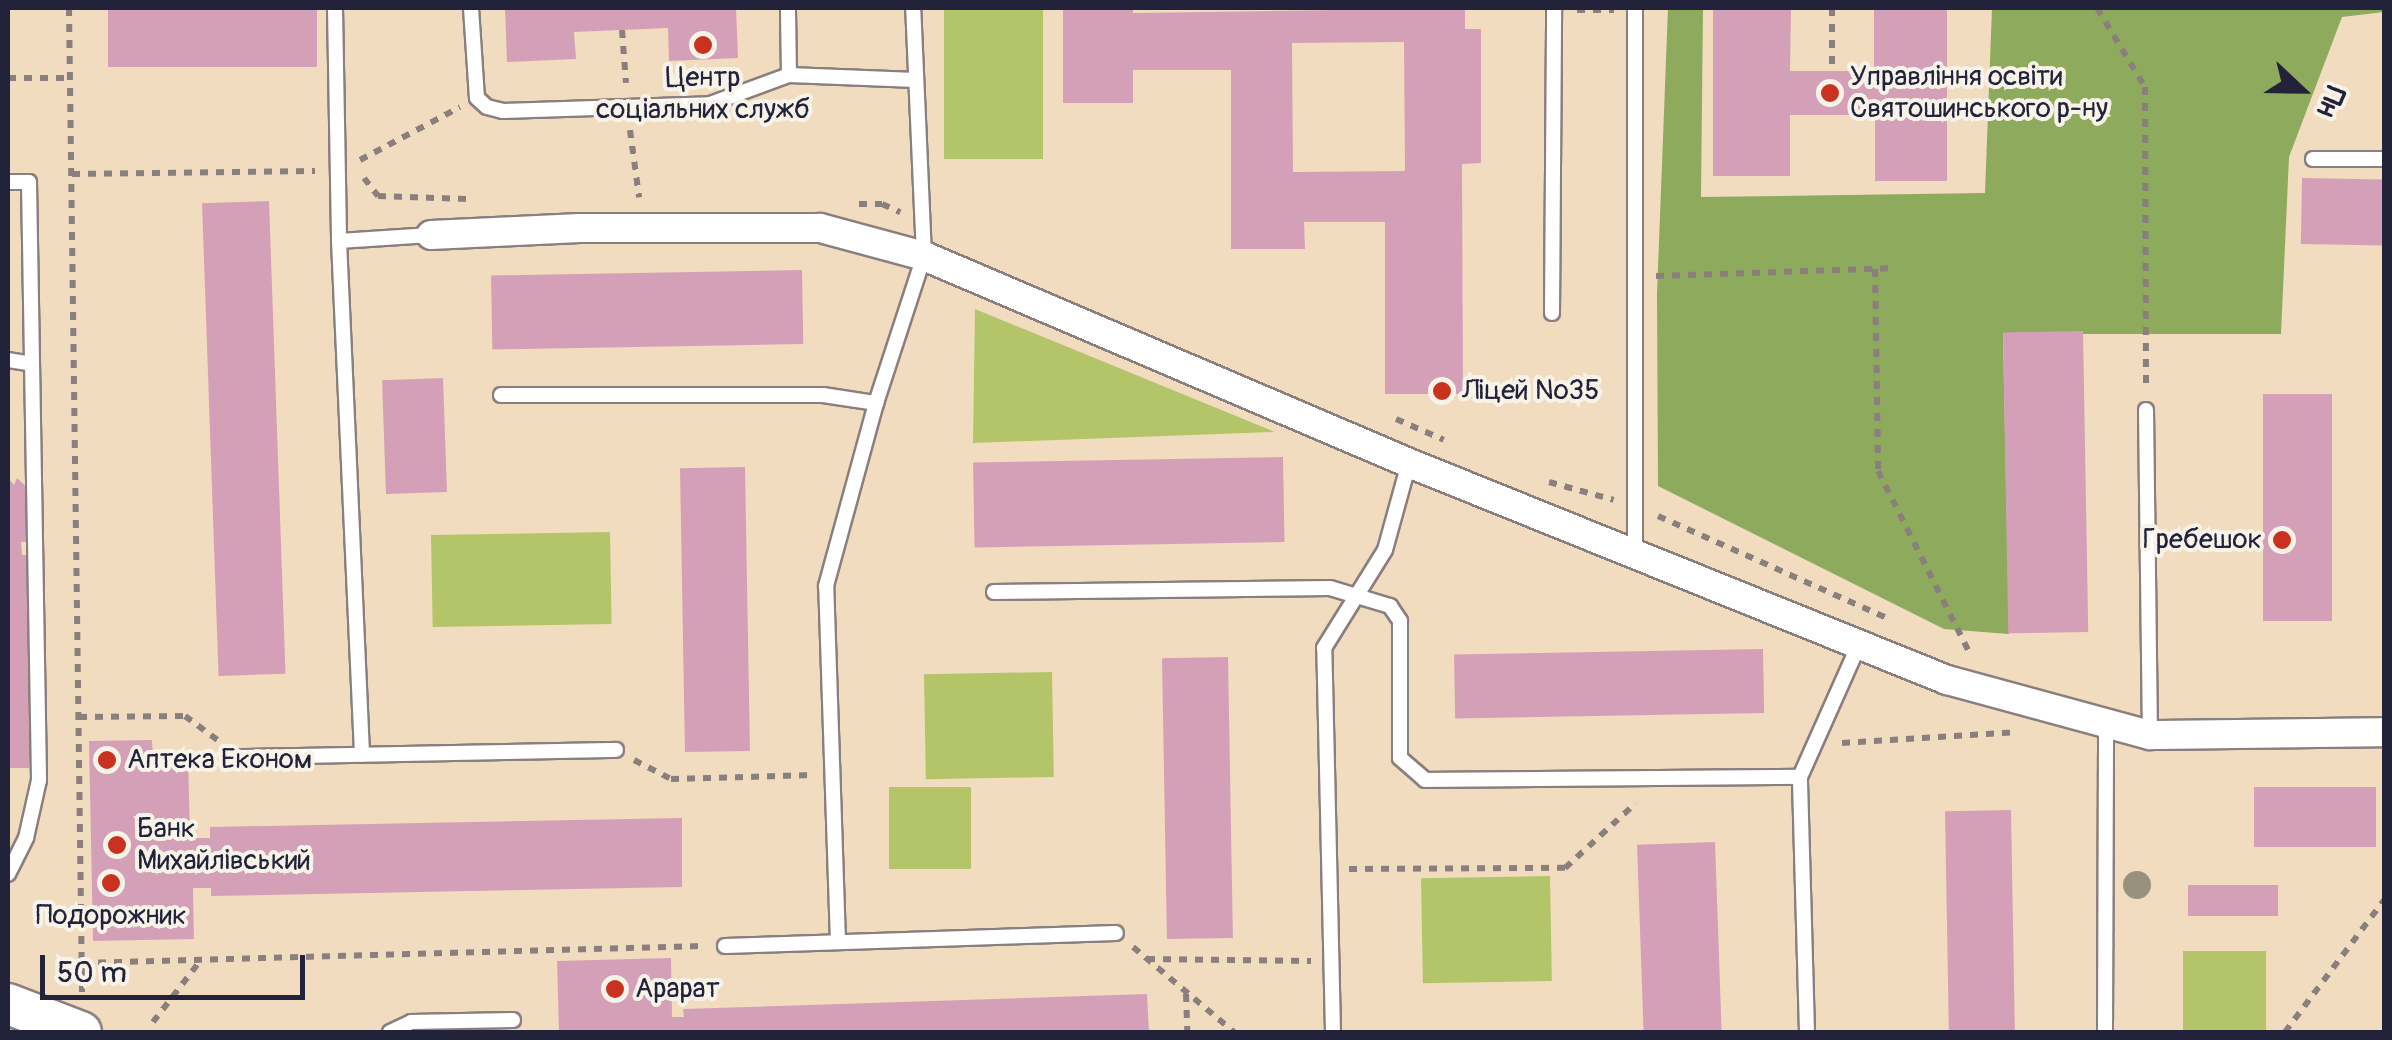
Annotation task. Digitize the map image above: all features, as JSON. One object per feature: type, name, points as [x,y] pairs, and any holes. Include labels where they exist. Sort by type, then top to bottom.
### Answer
[{"type":"street","points":[[431,235],[580,228],[820,228],[924,256],[1409,462],[1635,551],[1858,646],[1990,692],[2106,726],[2150,734],[2384,732]]},
{"type":"street","points":[[8,1004],[82,1014]]},
{"type":"lane","points":[[335,8],[338,241],[362,754]]},
{"type":"lane","points":[[471,8],[477,98],[487,107],[503,112],[710,104],[790,75],[916,80]]},
{"type":"lane","points":[[788,8],[790,75]]},
{"type":"lane","points":[[838,942],[826,586],[876,403],[924,256],[913,8]]},
{"type":"lane","points":[[1552,312],[1554,8]]},
{"type":"lane","points":[[1635,9],[1635,551]]},
{"type":"lane","points":[[2313,160],[2384,159]]},
{"type":"lane","points":[[8,182],[29,182],[38,780],[35,810],[10,867]]},
{"type":"lane","points":[[338,241],[431,235]]},
{"type":"lane","points":[[8,360],[32,364]]},
{"type":"lane","points":[[501,395],[823,395],[876,403]]},
{"type":"lane","points":[[2146,410],[2150,734]]},
{"type":"lane","points":[[1334,1032],[1324,648],[1385,550],[1409,462]]},
{"type":"lane","points":[[994,592],[1330,588],[1360,593],[1390,606],[1400,621],[1400,758],[1425,780],[1800,778]]},
{"type":"lane","points":[[1808,1032],[1800,778],[1858,646]]},
{"type":"lane","points":[[2104,1032],[2106,726]]},
{"type":"lane","points":[[240,756],[616,750]]},
{"type":"lane","points":[[725,946],[1116,933]]},
{"type":"lane","points":[[390,1032],[412,1022],[513,1020]]},
{"type":"path","points":[[69,8],[82,1014]]},
{"type":"path","points":[[1554,8],[1635,9]]},
{"type":"path","points":[[1832,8],[1832,71]]},
{"type":"path","points":[[2097,8],[2145,87],[2146,410]]},
{"type":"path","points":[[8,78],[72,78]]},
{"type":"path","points":[[339,171],[477,98]]},
{"type":"path","points":[[72,174],[284,171]]},
{"type":"path","points":[[1635,276],[1892,268]]},
{"type":"path","points":[[1875,269],[1878,471],[1990,692]]},
{"type":"path","points":[[79,716],[185,716],[240,756]]},
{"type":"path","points":[[1815,744],[2028,731]]},
{"type":"path","points":[[616,750],[671,779],[832,775]]},
{"type":"path","points":[[1330,869],[1565,868],[1663,778]]},
{"type":"path","points":[[2285,1032],[2384,900]]},
{"type":"path","points":[[1116,933],[1234,1032]]},
{"type":"path","points":[[82,963],[725,946]]},
{"type":"path","points":[[1147,959],[1332,962]]},
{"type":"path","points":[[154,1022],[202,960]]},
{"type":"path","points":[[1186,992],[1187,1032]]},
{"type":"green space","points":[[944,8],[1043,8],[1043,159],[944,159]]},
{"type":"green space","points":[[1668,8],[1703,8],[1701,197],[1985,193],[1992,8],[2384,8],[2384,12],[2342,17],[2289,157],[2281,334],[2003,334],[2009,634],[1944,629],[1658,486],[1657,294]]},
{"type":"green space","points":[[975,309],[1275,432],[973,443]]},
{"type":"green space","points":[[610,532],[612,624],[433,627],[431,535]]},
{"type":"green space","points":[[1052,672],[1054,777],[926,779],[924,674]]},
{"type":"green space","points":[[889,787],[971,787],[971,869],[889,869]]},
{"type":"green space","points":[[1550,876],[1552,981],[1423,983],[1421,878]]},
{"type":"green space","points":[[2183,951],[2266,951],[2266,1032],[2183,1032]]},
{"type":"building","points":[[108,8],[317,8],[317,67],[108,67]]},
{"type":"building","name":"Центр соціальних служб","points":[[505,8],[736,8],[738,58],[669,61],[668,28],[574,32],[576,59],[507,62]]},
{"type":"building","points":[[1063,8],[1133,8],[1133,13],[1465,8],[1465,29],[1481,29],[1481,163],[1462,164],[1463,394],[1385,394],[1385,222],[1304,222],[1305,249],[1231,249],[1231,70],[1133,70],[1133,103],[1063,103]],"holes":[[[1404,42],[1405,171],[1293,172],[1292,43]]]},
{"type":"building","name":"Управління освіти Святошинського р-ну","points":[[1713,8],[1791,8],[1790,71],[1874,71],[1874,8],[1947,8],[1947,181],[1875,181],[1875,115],[1790,115],[1790,176],[1713,176]]},
{"type":"building","points":[[2302,178],[2384,179],[2383,245],[2301,244]]},
{"type":"building","points":[[269,201],[286,674],[219,676],[202,203]]},
{"type":"building","points":[[802,270],[803,344],[492,349],[491,275]]},
{"type":"building","points":[[2083,331],[2088,632],[2008,633],[2003,332]]},
{"type":"building","points":[[443,378],[447,492],[386,494],[382,380]]},
{"type":"building","points":[[2263,394],[2332,394],[2332,621],[2263,621]]},
{"type":"building","points":[[1283,457],[1284,542],[975,547],[973,462]]},
{"type":"building","points":[[745,467],[750,751],[685,752],[680,468]]},
{"type":"building","points":[[8,478],[14,485],[17,478],[30,490],[30,542],[21,542],[22,555],[30,555],[29,768],[8,768]]},
{"type":"building","points":[[1763,649],[1764,713],[1455,718],[1454,654]]},
{"type":"building","points":[[1228,657],[1233,938],[1167,939],[1162,658]]},
{"type":"building","points":[[152,740],[153,757],[188,756],[190,838],[210,838],[210,827],[682,818],[682,887],[211,896],[211,888],[193,888],[194,939],[93,941],[89,741]]},
{"type":"building","points":[[2254,787],[2376,787],[2376,847],[2254,847]]},
{"type":"building","points":[[2011,810],[2015,1032],[1949,1032],[1945,811]]},
{"type":"building","points":[[1715,842],[1722,1032],[1644,1032],[1637,845]]},
{"type":"building","points":[[2188,885],[2278,885],[2278,916],[2188,916]]},
{"type":"building","points":[[671,958],[672,1017],[684,1017],[683,1009],[1147,994],[1149,1032],[559,1032],[557,961]]},
{"type":"place","name":"Центр соціальних служб","points":[[703,45]]},
{"type":"place","name":"Управління освіти Святошинського р-ну","points":[[1830,93]]},
{"type":"place","name":"Ліцей №35","points":[[1442,391]]},
{"type":"place","name":"Гребешок","points":[[2282,540]]},
{"type":"place","name":"Аптека Економ","points":[[107,760]]},
{"type":"place","name":"Банк Михайлівський","points":[[117,845]]},
{"type":"place","name":"Подорожник","points":[[111,883]]},
{"type":"place","name":"Арарат","points":[[615,989]]}]
